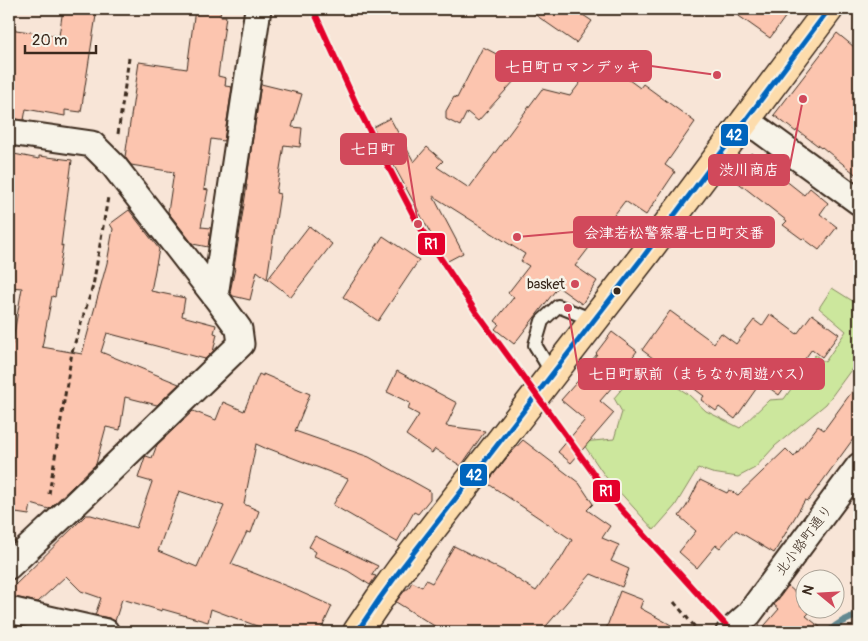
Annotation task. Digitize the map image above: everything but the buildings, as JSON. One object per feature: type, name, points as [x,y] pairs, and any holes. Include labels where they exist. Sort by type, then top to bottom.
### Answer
[{"type":"highway","points":[[357,632],[401,569],[648,249],[829,9]]},
{"type":"street","points":[[215,296],[258,9]]},
{"type":"street","points":[[745,119],[859,202]]},
{"type":"street","points":[[9,132],[92,144],[114,166],[215,296],[239,329],[241,344],[74,505],[12,560]]},
{"type":"street","name":"北小路町通り","points":[[729,632],[749,614],[859,466]]},
{"type":"street","points":[[9,610],[106,632]]},
{"type":"lane","points":[[552,373],[535,345],[542,322],[558,306],[593,320]]},
{"type":"path","points":[[48,496],[72,352],[93,286],[114,166],[129,58]]},
{"type":"path","points":[[674,602],[699,632]]},
{"type":"green space","points":[[832,288],[859,305],[859,359],[826,404],[775,446],[755,468],[738,477],[712,473],[698,468],[675,506],[654,530],[605,476],[582,442],[614,439],[622,412],[614,398],[642,365],[688,394],[706,411],[740,428],[769,400],[784,399],[815,355],[825,362],[846,331],[819,308]]},
{"type":"waterway","points":[[829,632],[843,621],[859,615]]},
{"type":"transit line","name":"R1","points":[[313,9],[358,108],[418,224],[476,312],[612,499],[732,632]]},
{"type":"transit line","name":"42","points":[[357,632],[401,569],[643,257],[829,9]]},
{"type":"place","name":"七日町ロマンデッキ","points":[[717,75]]},
{"type":"place","name":"渋川商店","points":[[803,99]]},
{"type":"place","name":"七日町","points":[[418,224]]},
{"type":"place","name":"会津若松警察署七日町交番","points":[[517,237]]},
{"type":"place","name":"basket","points":[[575,284]]},
{"type":"place","name":"七日町駅前（まちなか周遊バス）","points":[[568,308]]}]
